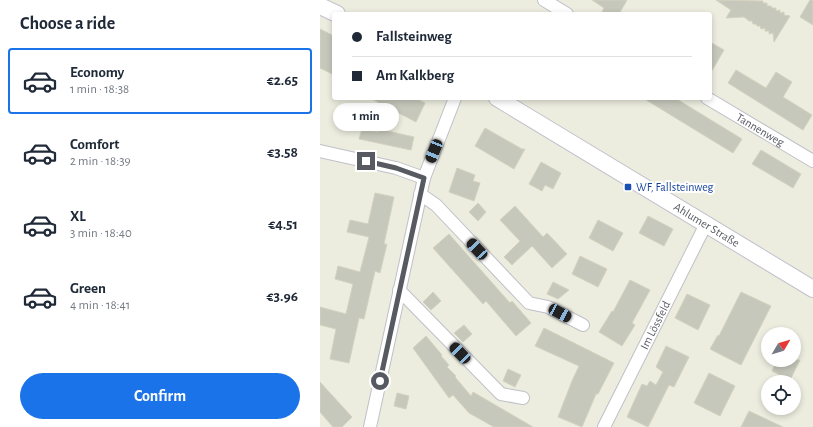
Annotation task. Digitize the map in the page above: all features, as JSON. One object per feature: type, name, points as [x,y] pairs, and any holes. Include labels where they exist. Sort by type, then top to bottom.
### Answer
[{"type":"main road","points":[[320,6],[333,12]]},
{"type":"main road","name":"Ahlumer Straße","points":[[500,100],[813,289]]},
{"type":"street","points":[[544,0],[564,12]]},
{"type":"street","points":[[370,427],[424,178],[454,100]]},
{"type":"street","name":"Tannenweg","points":[[710,100],[813,161]]},
{"type":"street","points":[[320,151],[396,168],[424,178]]},
{"type":"street","points":[[420,194],[436,205],[529,303],[548,307],[583,325]]},
{"type":"street","name":"Im Lössfeld","points":[[604,427],[706,224]]},
{"type":"street","points":[[399,290],[501,394],[523,398]]},
{"type":"building","points":[[592,0],[627,0],[620,12],[602,12],[604,8]]},
{"type":"building","points":[[716,0],[763,1],[763,3],[767,3],[767,6],[776,8],[776,11],[780,10],[780,13],[784,12],[784,15],[790,16],[774,42],[773,33],[769,34],[769,31],[765,31],[765,28],[761,29],[760,26],[753,24],[752,21],[749,21],[744,17],[726,18],[731,10]]},
{"type":"building","points":[[810,0],[813,0],[813,25],[800,17]]},
{"type":"building","points":[[320,29],[332,35],[332,74],[320,68]]},
{"type":"building","points":[[712,43],[724,50],[712,71]]},
{"type":"building","points":[[736,70],[766,88],[776,72],[792,82],[783,97],[812,115],[803,130],[728,83]]},
{"type":"building","points":[[374,100],[419,100],[425,103],[416,122]]},
{"type":"building","points":[[646,100],[678,100],[742,139],[733,153]]},
{"type":"building","points":[[485,128],[522,149],[525,149],[514,169],[475,146]]},
{"type":"building","points":[[362,129],[378,132],[379,129],[414,137],[411,150],[359,139]]},
{"type":"building","points":[[761,150],[801,174],[793,188],[752,164]]},
{"type":"building","points":[[541,162],[561,173],[553,189],[545,185],[542,191],[529,184]]},
{"type":"building","points":[[457,168],[475,175],[473,181],[480,183],[474,201],[449,192]]},
{"type":"building","points":[[375,193],[394,197],[384,244],[387,244],[380,273],[375,271],[364,319],[359,318],[349,363],[330,359],[336,329],[320,325],[320,307],[346,314],[353,284],[335,279],[338,266],[360,272],[369,237],[347,232],[350,220],[368,224]]},
{"type":"building","points":[[478,203],[486,212],[478,221],[469,212]]},
{"type":"building","points":[[515,206],[543,237],[547,233],[567,254],[552,268],[532,246],[512,265],[504,257],[520,241],[500,220]]},
{"type":"building","points":[[648,216],[673,229],[664,246],[639,233]]},
{"type":"building","points":[[598,220],[623,233],[613,251],[589,238]]},
{"type":"building","points":[[449,234],[510,303],[512,301],[531,323],[516,336],[486,301],[483,304],[433,248]]},
{"type":"building","points":[[580,256],[607,269],[598,287],[572,274]]},
{"type":"building","points":[[630,280],[650,290],[632,323],[635,325],[622,346],[599,332],[612,311],[613,312]]},
{"type":"building","points":[[553,282],[569,290],[558,299],[547,294]]},
{"type":"building","points":[[433,292],[441,301],[431,310],[423,302]]},
{"type":"building","points":[[741,292],[771,306],[741,365],[710,349],[718,335],[719,336]]},
{"type":"building","points":[[687,294],[710,305],[698,330],[675,318]]},
{"type":"building","points":[[464,325],[472,334],[463,342],[454,333]]},
{"type":"building","points":[[544,328],[614,363],[598,394],[596,394],[582,427],[558,417],[579,366],[535,346]]},
{"type":"building","points":[[426,336],[449,365],[447,367],[471,396],[473,392],[533,427],[494,427],[469,413],[453,395],[449,398],[413,348]]},
{"type":"building","points":[[666,346],[689,357],[674,387],[669,385],[648,427],[627,417],[642,384],[647,386],[650,381],[656,385],[663,372],[656,367]]},
{"type":"building","points":[[774,367],[796,367],[792,375],[780,375],[772,371]]},
{"type":"building","points":[[508,369],[521,375],[515,387],[503,381]]},
{"type":"building","points":[[709,373],[735,386],[720,416],[694,403]]},
{"type":"building","points":[[320,382],[352,417],[342,427],[333,427],[320,412]]},
{"type":"building","points":[[397,393],[409,396],[406,409],[394,406]]},
{"type":"building","points":[[749,411],[783,427],[741,427]]},
{"type":"place","name":"WF, Fallsteinweg","points":[[628,187]]},
{"type":"route","points":[[366,161],[396,168],[424,178],[380,381]]}]
